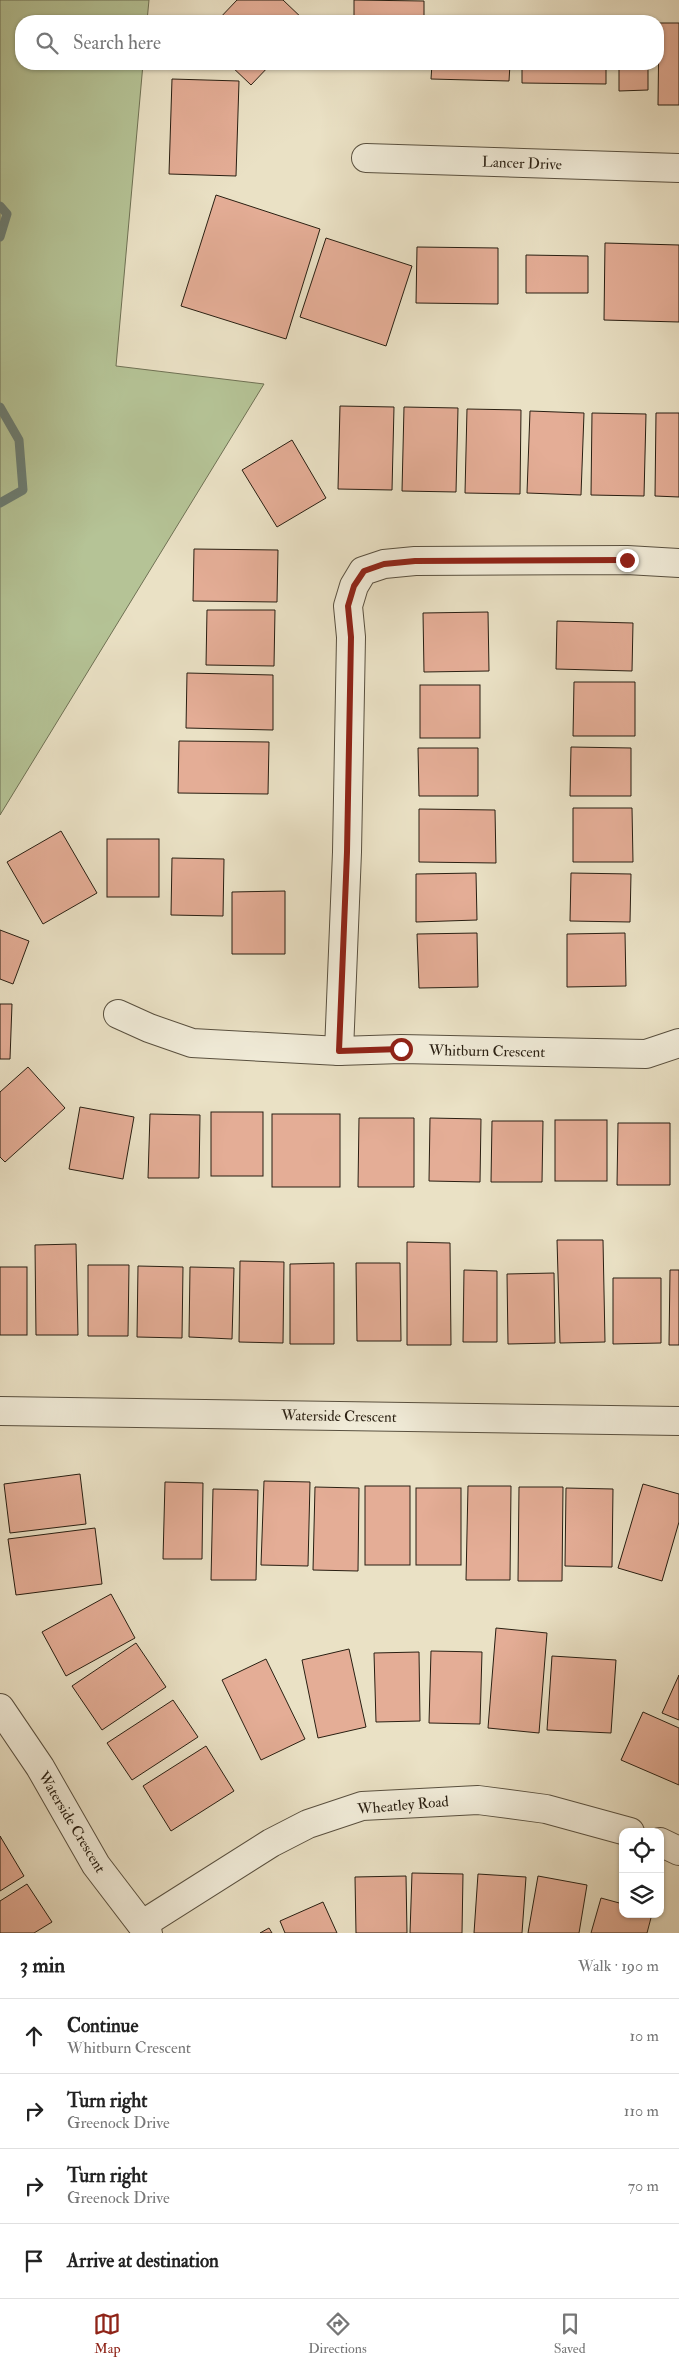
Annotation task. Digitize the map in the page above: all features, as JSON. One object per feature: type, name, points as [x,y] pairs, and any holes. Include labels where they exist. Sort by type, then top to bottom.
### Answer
[{"type":"street","name":"Lancer Drive","points":[[366,158],[679,168]]},
{"type":"street","points":[[339,1051],[347,842],[351,637],[348,606],[354,586],[364,571],[384,564],[415,561],[627,560],[679,563]]},
{"type":"street","name":"Whitburn Crescent","points":[[118,1014],[149,1028],[192,1043],[339,1051],[401,1049],[646,1054],[679,1043]]},
{"type":"street","name":"Waterside Crescent","points":[[0,1411],[679,1421]]},
{"type":"street","name":"Waterside Crescent","points":[[0,1708],[40,1767],[96,1865],[120,1899],[146,1929]]},
{"type":"street","name":"Wheatley Road","points":[[146,1929],[271,1843],[308,1824],[362,1806],[478,1800],[546,1809],[619,1829]]},
{"type":"street","points":[[664,1844],[679,1850]]},
{"type":"green space","points":[[0,0],[149,0],[148,15],[15,15],[15,70],[142,70],[116,366],[264,384],[0,815]]},
{"type":"building","points":[[237,0],[283,0],[299,15],[223,15]]},
{"type":"building","points":[[354,0],[424,1],[424,15],[354,15]]},
{"type":"building","points":[[664,23],[679,23],[679,105],[658,105],[658,70],[664,70]]},
{"type":"building","points":[[235,70],[265,70],[251,85]]},
{"type":"building","points":[[432,70],[510,70],[509,81],[431,79]]},
{"type":"building","points":[[522,70],[606,70],[606,84],[522,83]]},
{"type":"building","points":[[619,70],[648,70],[648,90],[619,91]]},
{"type":"building","points":[[172,79],[239,81],[236,176],[169,174]]},
{"type":"building","points":[[216,195],[320,229],[286,339],[181,306]]},
{"type":"building","points":[[326,238],[412,266],[386,346],[300,317]]},
{"type":"building","points":[[605,243],[679,245],[679,322],[604,320]]},
{"type":"building","points":[[417,247],[498,248],[498,304],[416,303]]},
{"type":"building","points":[[526,255],[588,256],[588,293],[526,293]]},
{"type":"building","points":[[340,406],[394,407],[392,490],[338,489]]},
{"type":"building","points":[[404,407],[458,408],[456,492],[402,491]]},
{"type":"building","points":[[467,409],[521,410],[520,494],[465,493]]},
{"type":"building","points":[[530,411],[584,413],[581,495],[527,493]]},
{"type":"building","points":[[592,413],[646,414],[644,496],[591,495]]},
{"type":"building","points":[[656,413],[679,413],[679,497],[655,496]]},
{"type":"building","points":[[292,440],[326,498],[277,527],[242,470]]},
{"type":"building","points":[[194,549],[278,550],[277,602],[193,601]]},
{"type":"building","points":[[207,610],[275,610],[274,666],[206,665]]},
{"type":"building","points":[[488,612],[489,671],[424,672],[423,613]]},
{"type":"building","points":[[557,621],[633,623],[632,671],[556,669]]},
{"type":"building","points":[[187,673],[273,675],[273,730],[186,728]]},
{"type":"building","points":[[574,682],[635,682],[635,736],[573,736]]},
{"type":"building","points":[[420,685],[480,685],[480,738],[420,738]]},
{"type":"building","points":[[179,741],[269,742],[268,794],[178,793]]},
{"type":"building","points":[[571,747],[631,748],[631,796],[570,796]]},
{"type":"building","points":[[418,748],[478,748],[478,796],[419,796]]},
{"type":"building","points":[[573,808],[632,808],[633,862],[573,862]]},
{"type":"building","points":[[419,809],[495,810],[496,863],[419,862]]},
{"type":"building","points":[[61,831],[97,893],[43,924],[7,862]]},
{"type":"building","points":[[107,839],[159,839],[159,897],[107,897]]},
{"type":"building","points":[[172,858],[224,859],[223,916],[171,915]]},
{"type":"building","points":[[476,873],[477,920],[416,922],[416,874]]},
{"type":"building","points":[[571,873],[631,874],[630,922],[570,921]]},
{"type":"building","points":[[285,891],[285,954],[232,954],[232,892]]},
{"type":"building","points":[[0,930],[29,941],[13,984],[0,979]]},
{"type":"building","points":[[477,933],[478,987],[419,988],[417,934]]},
{"type":"building","points":[[625,933],[626,986],[567,987],[567,934]]},
{"type":"building","points":[[0,1004],[12,1004],[10,1059],[0,1059]]},
{"type":"building","points":[[28,1067],[65,1108],[5,1162],[0,1157],[0,1092]]},
{"type":"building","points":[[80,1107],[134,1117],[123,1179],[69,1169]]},
{"type":"building","points":[[211,1112],[263,1112],[263,1176],[211,1176]]},
{"type":"building","points":[[150,1114],[200,1115],[199,1178],[148,1178]]},
{"type":"building","points":[[272,1114],[340,1114],[340,1187],[272,1187]]},
{"type":"building","points":[[359,1118],[414,1118],[414,1187],[358,1187]]},
{"type":"building","points":[[430,1118],[481,1119],[480,1182],[429,1181]]},
{"type":"building","points":[[555,1120],[607,1120],[607,1181],[555,1181]]},
{"type":"building","points":[[492,1121],[543,1121],[542,1182],[491,1182]]},
{"type":"building","points":[[618,1123],[670,1123],[670,1185],[617,1185]]},
{"type":"building","points":[[557,1240],[603,1240],[605,1342],[560,1343]]},
{"type":"building","points":[[407,1242],[450,1243],[451,1345],[407,1345]]},
{"type":"building","points":[[76,1244],[78,1335],[36,1335],[35,1245]]},
{"type":"building","points":[[240,1261],[284,1262],[283,1343],[239,1342]]},
{"type":"building","points":[[334,1263],[334,1344],[290,1344],[290,1264]]},
{"type":"building","points":[[356,1263],[400,1263],[401,1341],[357,1341]]},
{"type":"building","points":[[88,1265],[129,1265],[128,1336],[88,1336]]},
{"type":"building","points":[[138,1266],[183,1267],[182,1338],[137,1337]]},
{"type":"building","points":[[0,1267],[27,1267],[27,1335],[0,1335]]},
{"type":"building","points":[[190,1267],[234,1268],[232,1339],[189,1337]]},
{"type":"building","points":[[464,1270],[497,1271],[497,1342],[463,1342]]},
{"type":"building","points":[[670,1270],[679,1270],[679,1345],[669,1345]]},
{"type":"building","points":[[554,1273],[555,1343],[508,1344],[507,1274]]},
{"type":"building","points":[[613,1278],[661,1278],[661,1343],[613,1344]]},
{"type":"building","points":[[80,1474],[86,1524],[10,1533],[4,1484]]},
{"type":"building","points":[[264,1481],[310,1482],[308,1566],[261,1565]]},
{"type":"building","points":[[165,1482],[203,1483],[202,1559],[163,1559]]},
{"type":"building","points":[[643,1484],[679,1494],[679,1522],[662,1581],[618,1568]]},
{"type":"building","points":[[365,1486],[410,1486],[410,1565],[365,1565]]},
{"type":"building","points":[[468,1486],[511,1486],[510,1580],[466,1580]]},
{"type":"building","points":[[315,1487],[359,1488],[358,1571],[313,1570]]},
{"type":"building","points":[[519,1487],[563,1487],[562,1581],[518,1581]]},
{"type":"building","points":[[416,1488],[461,1488],[461,1565],[416,1565]]},
{"type":"building","points":[[566,1488],[613,1489],[612,1567],[565,1566]]},
{"type":"building","points":[[213,1489],[258,1490],[256,1580],[211,1580]]},
{"type":"building","points":[[95,1528],[102,1584],[16,1595],[8,1539]]},
{"type":"building","points":[[111,1594],[135,1638],[66,1676],[42,1632]]},
{"type":"building","points":[[496,1628],[547,1633],[539,1733],[488,1728]]},
{"type":"building","points":[[136,1643],[166,1687],[102,1730],[72,1686]]},
{"type":"building","points":[[349,1649],[366,1727],[318,1738],[302,1660]]},
{"type":"building","points":[[431,1651],[482,1652],[480,1724],[429,1723]]},
{"type":"building","points":[[419,1652],[420,1721],[376,1722],[374,1653]]},
{"type":"building","points":[[552,1656],[616,1660],[611,1733],[547,1730]]},
{"type":"building","points":[[266,1659],[305,1739],[261,1760],[222,1680]]},
{"type":"building","points":[[679,1675],[679,1720],[662,1713]]},
{"type":"building","points":[[173,1700],[198,1737],[132,1780],[107,1743]]},
{"type":"building","points":[[643,1712],[679,1728],[679,1785],[621,1760]]},
{"type":"building","points":[[206,1746],[234,1791],[171,1831],[143,1786]]},
{"type":"building","points":[[0,1836],[24,1876],[0,1891]]},
{"type":"building","points":[[412,1873],[463,1874],[462,1933],[410,1933]]},
{"type":"building","points":[[478,1874],[526,1877],[522,1933],[474,1933]]},
{"type":"building","points":[[406,1876],[407,1933],[356,1933],[355,1877]]},
{"type":"building","points":[[538,1876],[587,1885],[579,1933],[528,1933]]},
{"type":"building","points":[[27,1884],[52,1922],[34,1933],[0,1933],[0,1901]]},
{"type":"building","points":[[601,1898],[619,1903],[619,1918],[651,1918],[647,1933],[591,1933]]},
{"type":"building","points":[[323,1902],[337,1933],[285,1933],[280,1921]]},
{"type":"building","points":[[269,1928],[272,1933],[260,1933]]},
{"type":"waterway","points":[[0,206],[7,214],[0,237]]},
{"type":"waterway","points":[[0,407],[19,440],[23,490],[0,503]]},
{"type":"route","points":[[401,1049],[339,1051],[347,852],[351,637],[348,606],[354,586],[364,571],[384,564],[415,561],[627,560]]}]
